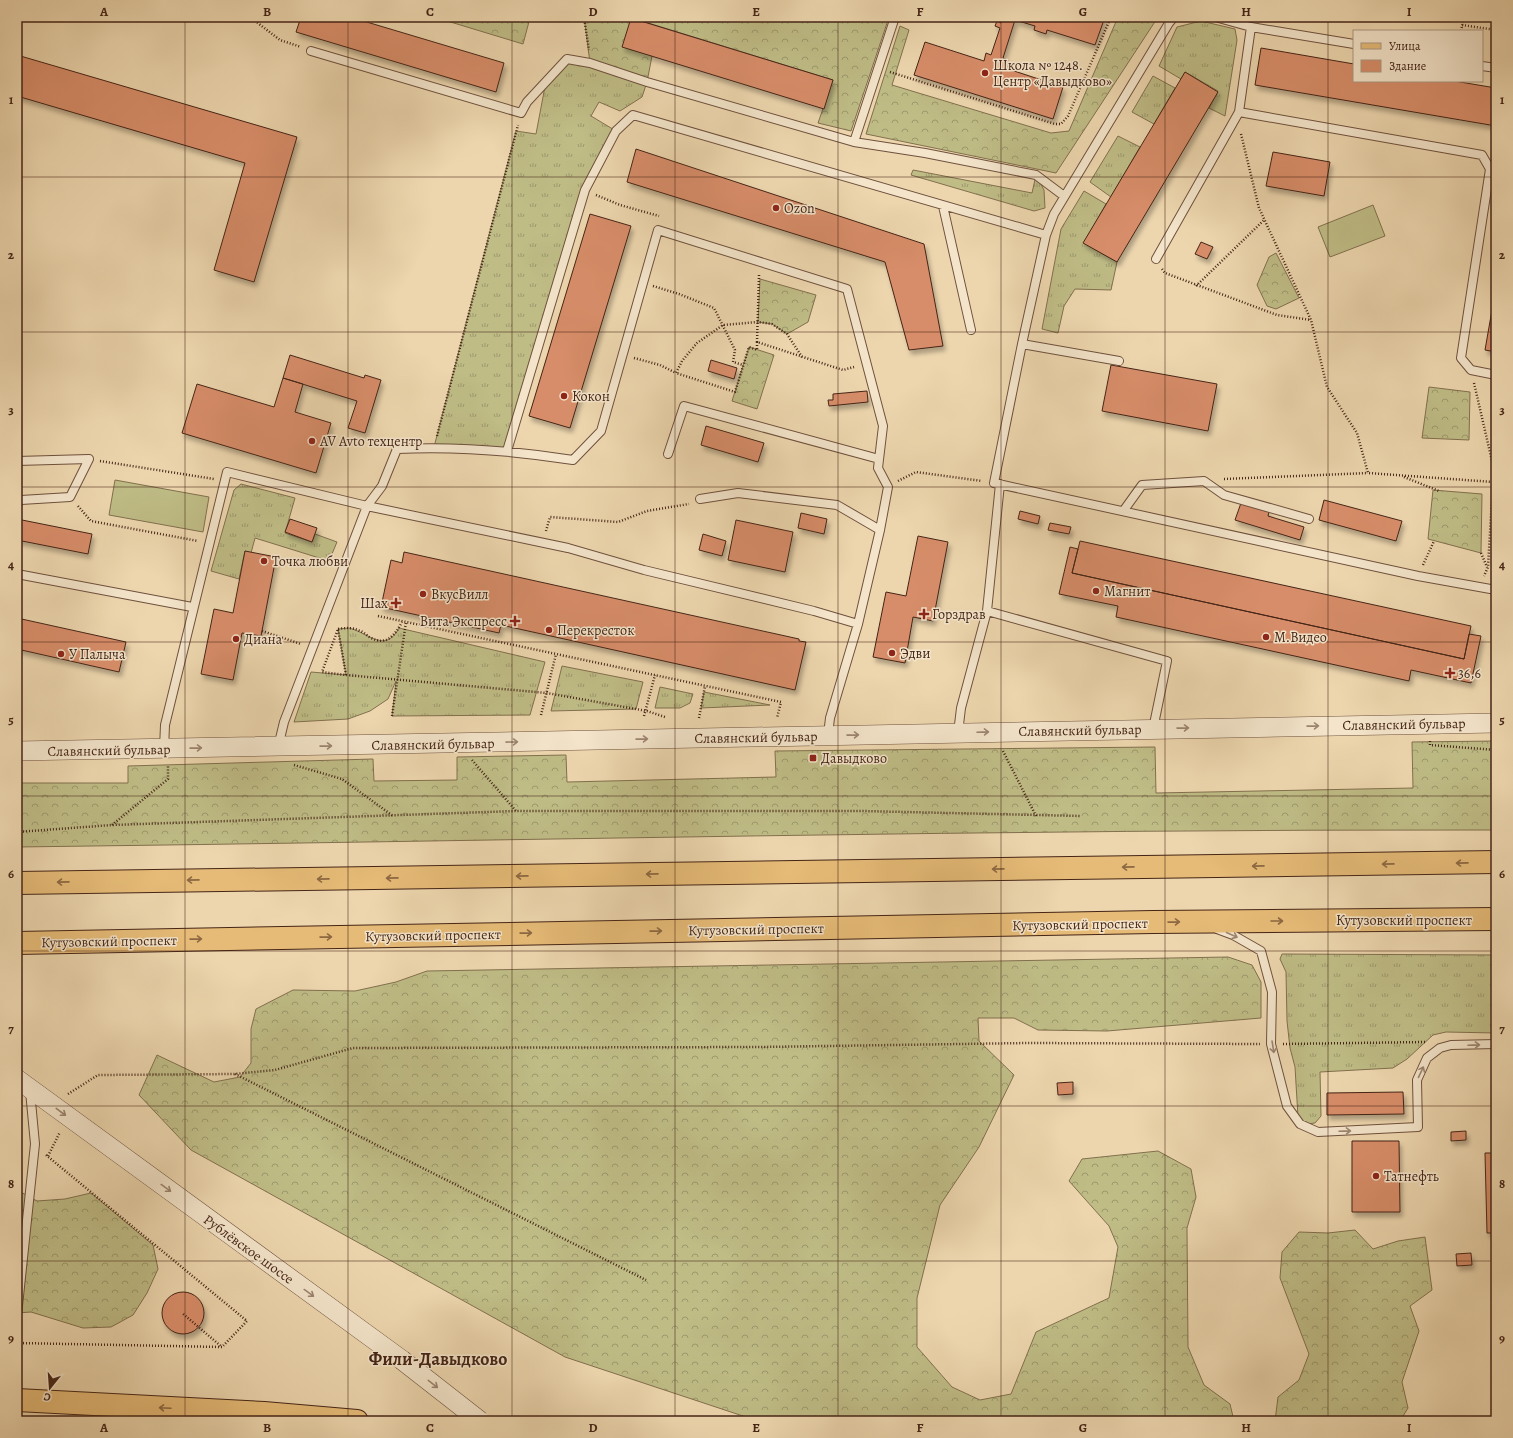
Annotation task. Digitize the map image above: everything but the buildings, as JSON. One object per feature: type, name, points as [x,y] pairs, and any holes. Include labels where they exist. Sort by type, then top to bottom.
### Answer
[{"type":"main road","points":[[17,883],[1496,862]]},
{"type":"main road","name":"Кутузовский проспект","points":[[17,943],[1196,922],[1496,919]]},
{"type":"main road","points":[[17,1400],[264,1413],[357,1421]]},
{"type":"street","name":"Славянский бульвар","points":[[17,751],[165,760],[277,747],[1496,723]]},
{"type":"street","name":"Рублёвское шоссе","points":[[24,1084],[402,1360],[481,1421]]},
{"type":"lane","points":[[854,142],[895,17]]},
{"type":"lane","points":[[958,733],[961,708],[987,611],[997,484],[1022,344],[1046,236],[1054,214],[1064,196],[1169,22],[1174,17]]},
{"type":"lane","points":[[1215,17],[1251,27],[1353,44]]},
{"type":"lane","points":[[1156,259],[1238,115],[1251,27]]},
{"type":"lane","points":[[311,51],[521,113],[527,102],[567,58],[590,63],[647,82],[854,142],[925,153],[1036,174],[1064,196]]},
{"type":"lane","points":[[1483,66],[1496,68]]},
{"type":"lane","points":[[507,451],[585,190],[616,131],[633,115],[1046,236]]},
{"type":"lane","points":[[1238,115],[1482,155],[1490,169],[1461,358],[1471,370],[1496,375]]},
{"type":"lane","points":[[943,206],[971,330]]},
{"type":"lane","points":[[277,747],[284,722],[367,506],[382,486],[397,449],[434,447],[507,451],[573,460],[601,431],[658,230],[847,289],[883,426],[878,468],[888,487],[880,530],[858,624],[830,718],[828,735]]},
{"type":"lane","points":[[1022,344],[1119,361]]},
{"type":"lane","points":[[668,454],[684,406],[880,459]]},
{"type":"lane","points":[[17,461],[89,459],[70,497],[21,500],[17,504]]},
{"type":"lane","points":[[165,760],[165,725],[192,607],[227,472],[367,506],[543,543],[858,624]]},
{"type":"lane","points":[[1124,510],[1142,486],[1204,481],[1224,495],[1309,519]]},
{"type":"lane","points":[[997,484],[1124,510],[1418,576],[1496,590]]},
{"type":"lane","points":[[700,499],[738,493],[837,505],[880,530]]},
{"type":"lane","points":[[17,574],[192,607]]},
{"type":"lane","points":[[987,611],[1167,661],[1153,729]]},
{"type":"lane","points":[[1196,922],[1233,935],[1261,951],[1272,992],[1271,1044],[1286,1106],[1300,1124],[1318,1132],[1418,1128],[1417,1080],[1427,1058],[1440,1048],[1451,1045],[1496,1044]]},
{"type":"lane","points":[[17,1315],[35,1144],[24,1084]]},
{"type":"path","points":[[250,17],[280,40],[311,51]]},
{"type":"path","points":[[534,17],[539,17]]},
{"type":"path","points":[[584,17],[590,63]]},
{"type":"path","points":[[878,68],[1055,124],[1061,124],[1068,116],[1111,17]]},
{"type":"path","points":[[1461,30],[1464,17]]},
{"type":"path","points":[[1462,25],[1496,30]]},
{"type":"path","points":[[434,447],[521,113]]},
{"type":"path","points":[[1238,115],[1259,208],[1311,320],[1327,387],[1357,433],[1368,472]]},
{"type":"path","points":[[585,190],[620,206],[673,220],[676,235]]},
{"type":"path","points":[[1196,286],[1264,220]]},
{"type":"path","points":[[1156,259],[1165,273],[1196,286],[1277,315],[1311,320]]},
{"type":"path","points":[[622,354],[660,365],[676,373],[735,392],[748,347],[757,350],[760,278],[756,260]]},
{"type":"path","points":[[642,283],[679,294],[714,308],[735,350],[733,362],[743,365]]},
{"type":"path","points":[[676,373],[682,361],[697,343],[723,325],[758,322],[772,324],[787,334],[802,356]]},
{"type":"path","points":[[757,342],[843,370],[866,364]]},
{"type":"path","points":[[1471,370],[1496,474],[1493,482],[1488,567],[1480,586]]},
{"type":"path","points":[[89,459],[224,481]]},
{"type":"path","points":[[888,487],[916,472],[997,484]]},
{"type":"path","points":[[1204,481],[1368,472],[1401,476],[1493,482]]},
{"type":"path","points":[[1401,476],[1438,491]]},
{"type":"path","points":[[70,497],[91,522],[208,543]]},
{"type":"path","points":[[543,543],[550,517],[618,522],[647,511],[685,506],[700,499]]},
{"type":"path","points":[[1418,576],[1434,541]]},
{"type":"path","points":[[1481,553],[1488,567]]},
{"type":"path","points":[[378,616],[781,702],[777,719]]},
{"type":"path","points":[[322,623],[338,629],[349,628],[361,631],[380,641],[389,640],[396,634],[402,622]]},
{"type":"path","points":[[392,716],[406,622]]},
{"type":"path","points":[[338,629],[346,675]]},
{"type":"path","points":[[338,629],[322,672],[547,693],[647,711],[665,717]]},
{"type":"path","points":[[262,631],[313,648]]},
{"type":"path","points":[[541,715],[556,654]]},
{"type":"path","points":[[644,716],[647,711],[655,675]]},
{"type":"path","points":[[698,718],[705,686]]},
{"type":"path","points":[[457,743],[516,811]]},
{"type":"path","points":[[1430,745],[1496,750]]},
{"type":"path","points":[[1003,751],[1037,816]]},
{"type":"path","points":[[165,760],[176,766]]},
{"type":"path","points":[[112,825],[168,779],[165,760]]},
{"type":"path","points":[[289,763],[342,779],[393,816]]},
{"type":"path","points":[[17,832],[112,825],[516,811],[862,811],[1081,816]]},
{"type":"path","points":[[47,1156],[62,1126],[64,1096],[98,1075],[234,1074],[275,1070],[353,1048],[759,1047],[1028,1043],[1271,1044],[1432,1042]]},
{"type":"path","points":[[234,1074],[646,1280]]},
{"type":"path","points":[[17,1343],[222,1347],[247,1322],[47,1156],[35,1144]]},
{"type":"path","points":[[182,1313],[222,1347]]},
{"type":"green space","points":[[434,17],[539,17],[530,18],[523,44]]},
{"type":"green space","points":[[584,17],[889,17],[851,131],[818,123],[833,80],[632,18],[652,56],[647,82],[590,63]]},
{"type":"green space","points":[[1118,17],[1158,17],[1056,173],[866,134],[900,26],[909,30],[892,85],[1051,133],[1069,131]]},
{"type":"green space","points":[[1201,21],[1235,29],[1237,40],[1225,116],[1209,108],[1218,91],[1185,72],[1181,79],[1159,66],[1177,27]]},
{"type":"green space","points":[[567,59],[647,82],[642,97],[620,111],[599,102],[591,116],[616,131],[585,190],[507,451],[434,447],[516,131],[536,134],[546,81]]},
{"type":"green space","points":[[1153,76],[1175,88],[1154,124],[1132,112]]},
{"type":"green space","points":[[1118,136],[1140,147],[1111,197],[1090,182]]},
{"type":"green space","points":[[913,170],[1032,193],[1036,175],[1044,190],[1045,208],[1034,211],[911,175]]},
{"type":"green space","points":[[1084,191],[1106,204],[1084,243],[1117,262],[1111,290],[1075,289],[1064,306],[1058,333],[1042,329],[1061,229]]},
{"type":"green space","points":[[1373,205],[1385,236],[1330,257],[1318,227]]},
{"type":"green space","points":[[1276,253],[1299,298],[1276,309],[1267,306],[1257,285],[1269,257]]},
{"type":"green space","points":[[760,279],[816,295],[808,322],[787,334],[772,324],[758,322]]},
{"type":"green space","points":[[749,347],[774,355],[757,409],[732,401]]},
{"type":"green space","points":[[1429,387],[1470,392],[1469,440],[1422,438]]},
{"type":"green space","points":[[115,480],[209,497],[203,532],[109,515]]},
{"type":"green space","points":[[241,484],[295,498],[285,533],[312,542],[315,534],[337,542],[329,561],[255,538],[251,553],[245,551],[239,579],[211,571],[234,490]]},
{"type":"green space","points":[[1433,490],[1482,494],[1481,553],[1428,539]]},
{"type":"green space","points":[[349,628],[376,640],[382,641],[388,640],[394,636],[399,628],[545,662],[530,715],[392,716],[396,681],[388,699],[370,711],[348,719],[294,722],[311,672],[346,675],[338,629]]},
{"type":"green space","points":[[562,666],[643,682],[636,709],[551,711]]},
{"type":"green space","points":[[660,687],[693,694],[690,703],[680,708],[655,708]]},
{"type":"green space","points":[[704,692],[770,705],[701,708]]},
{"type":"green space","points":[[1496,741],[1496,830],[941,833],[17,847],[17,783],[128,783],[128,766],[373,759],[374,781],[457,780],[457,757],[566,755],[567,782],[776,777],[775,751],[1155,747],[1156,793],[1413,788],[1412,742]]},
{"type":"green space","points":[[1282,954],[1496,955],[1496,1033],[1446,1032],[1433,1035],[1407,1059],[1393,1068],[1320,1072],[1321,1116],[1315,1123],[1306,1124],[1298,1117],[1295,1067],[1290,1048],[1287,1021],[1286,972],[1280,959]]},
{"type":"green space","points":[[1228,957],[1252,965],[1261,982],[1261,1018],[1107,1031],[1038,1030],[1014,1018],[978,1018],[979,1041],[1014,1075],[979,1147],[940,1205],[917,1298],[917,1347],[952,1387],[980,1400],[1011,1394],[1036,1332],[1109,1298],[1118,1247],[1109,1226],[1069,1181],[1082,1159],[1158,1151],[1191,1169],[1196,1197],[1187,1228],[1188,1347],[1204,1385],[1230,1404],[1234,1421],[758,1421],[565,1357],[191,1150],[139,1095],[157,1055],[214,1082],[240,1077],[251,1063],[251,1029],[256,1009],[293,990],[355,991],[396,982],[427,971]]},
{"type":"green space","points":[[17,1190],[37,1201],[65,1199],[91,1193],[153,1245],[158,1269],[147,1293],[133,1315],[111,1327],[83,1328],[31,1312],[17,1313]]},
{"type":"green space","points":[[1355,1230],[1373,1249],[1398,1241],[1425,1237],[1432,1290],[1410,1306],[1419,1331],[1402,1382],[1408,1408],[1400,1421],[1275,1421],[1278,1397],[1299,1380],[1309,1354],[1280,1278],[1282,1252],[1299,1232],[1328,1233]]},
{"type":"place","name":"Школа № 1248. Центр «Давыдково»","points":[[985,73]]},
{"type":"place","name":"Ozon","points":[[776,208]]},
{"type":"place","name":"Кокон","points":[[564,396]]},
{"type":"place","name":"AV Avto техцентр","points":[[312,441]]},
{"type":"place","name":"Точка любви","points":[[264,561]]},
{"type":"place","name":"Магнит","points":[[1096,591]]},
{"type":"place","name":"ВкусВилл","points":[[423,594]]},
{"type":"place","name":"Шах","points":[[396,603]]},
{"type":"place","name":"Горздрав","points":[[924,614]]},
{"type":"place","name":"Вита Экспресс","points":[[515,621]]},
{"type":"place","name":"Перекресток","points":[[549,630]]},
{"type":"place","name":"М.Видео","points":[[1266,637]]},
{"type":"place","name":"Диана","points":[[236,639]]},
{"type":"place","name":"Эдви","points":[[892,653]]},
{"type":"place","name":"У Палыча","points":[[61,654]]},
{"type":"place","name":"36,6","points":[[1450,673]]},
{"type":"place","name":"Давыдково","points":[[813,758]]},
{"type":"place","name":"Татнефть","points":[[1376,1176]]},
{"type":"district","name":"Фили-Давыдково","points":[[438,1359]]}]
